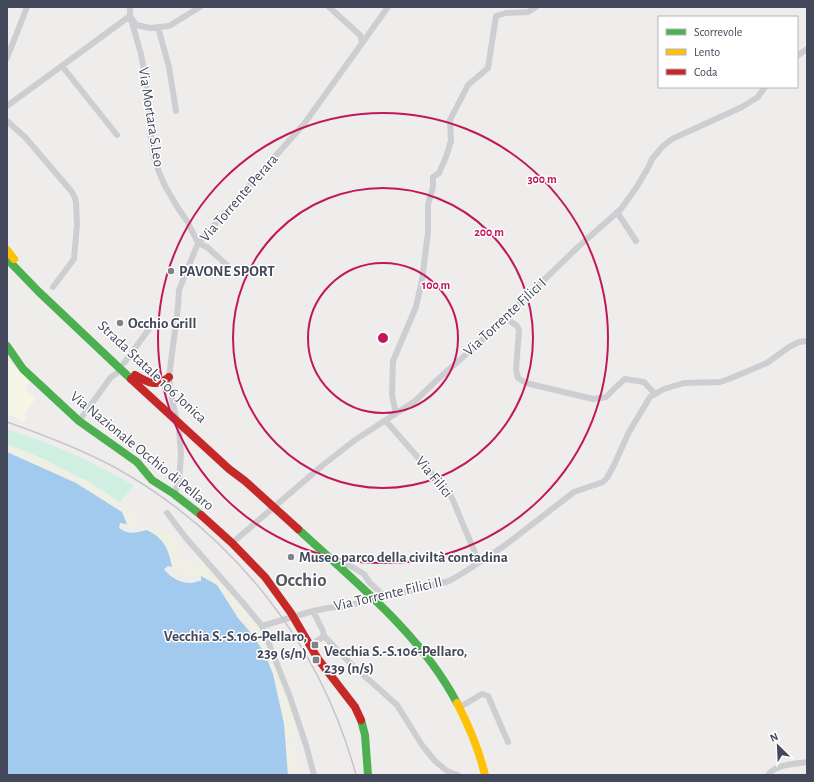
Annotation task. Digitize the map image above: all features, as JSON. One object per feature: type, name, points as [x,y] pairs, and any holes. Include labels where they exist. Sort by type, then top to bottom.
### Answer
[{"type":"main road","points":[[7,243],[10,259]]},
{"type":"main road","name":"Strada Statale 106 Jonica","points":[[7,250],[10,259],[43,289],[123,368],[188,426],[229,469],[246,481],[336,565],[345,568],[415,643],[433,665],[460,707],[477,745],[485,775]]},
{"type":"main road","name":"Via Nazionale Occhio di Pellaro","points":[[7,346],[23,369],[79,421],[137,462],[152,480],[174,494],[206,520],[232,543],[265,577],[291,613],[318,659],[355,707],[361,720],[365,735],[368,775]]},
{"type":"main road","points":[[123,368],[154,383],[167,380]]},
{"type":"street","points":[[7,58],[27,7]]},
{"type":"street","name":"Via Mortara S.Leo","points":[[130,7],[130,16],[144,70],[154,158],[165,186],[187,221],[198,243]]},
{"type":"street","points":[[7,106],[130,16],[136,25],[150,28],[169,26],[200,7]]},
{"type":"street","points":[[329,7],[360,35],[362,43]]},
{"type":"street","name":"Via Torrente Perara","points":[[174,494],[179,482],[181,454],[179,428],[167,380],[178,307],[179,290],[198,243],[304,124],[388,7]]},
{"type":"street","points":[[396,414],[392,395],[393,360],[416,307],[423,272],[428,232],[428,204],[433,187],[433,177],[438,173],[446,157],[451,141],[450,120],[468,85],[488,68],[496,16],[506,13],[528,12],[536,7]]},
{"type":"street","points":[[158,27],[169,67],[176,111]]},
{"type":"street","points":[[798,55],[807,49]]},
{"type":"street","points":[[62,66],[117,135]]},
{"type":"street","name":"Via Torrente Filici I","points":[[232,543],[323,465],[355,440],[415,402],[436,380],[506,318],[578,247],[621,209],[636,188],[652,159],[663,146],[672,139],[742,107],[758,97],[764,88]]},
{"type":"street","points":[[7,121],[25,137],[72,192],[75,198],[77,224],[74,259],[53,287]]},
{"type":"street","points":[[617,212],[636,241]]},
{"type":"street","points":[[198,243],[207,247],[229,267]]},
{"type":"street","points":[[506,318],[517,326],[519,330],[516,370],[518,378],[526,383],[593,399],[606,397],[625,380],[644,382],[655,394]]},
{"type":"street","points":[[79,421],[111,378],[123,368],[152,325]]},
{"type":"street","name":"Via Torrente Filici II","points":[[262,626],[313,611],[346,606],[449,581],[504,546],[574,492],[603,482],[614,465],[632,426],[650,397],[664,389],[684,383],[720,382],[729,379],[767,363],[789,347],[799,342],[807,341]]},
{"type":"street","name":"Via Filici","points":[[386,420],[449,493],[479,562]]},
{"type":"street","points":[[167,513],[186,538],[262,626],[290,696],[314,775]]},
{"type":"street","points":[[345,568],[349,565],[364,574],[370,583],[384,597]]},
{"type":"street","points":[[313,611],[324,636],[350,663],[397,705],[422,745],[447,773],[458,775]]},
{"type":"street","points":[[310,646],[324,636]]},
{"type":"street","points":[[460,707],[482,694],[488,696],[508,742]]},
{"type":"street","points":[[768,775],[774,769],[807,762]]},
{"type":"shaded area","points":[[7,358],[30,380],[25,390],[36,398],[24,414],[27,416],[23,421],[7,415]]},
{"type":"green space","points":[[7,429],[80,457],[134,485],[120,502],[86,480],[81,479],[48,461],[7,444]]},
{"type":"sand","points":[[7,444],[48,461],[81,479],[86,480],[143,518],[139,523],[130,527],[121,512],[76,483],[7,452]]},
{"type":"sand","points":[[151,525],[157,525],[177,542],[180,548],[179,554],[188,563],[192,560],[196,565],[200,562],[206,565],[260,628],[295,717],[293,739],[297,775],[288,775],[284,724],[273,674],[264,652],[251,633],[238,618],[217,585],[201,576],[183,574],[172,567],[171,560],[158,537],[147,530]]},
{"type":"water","points":[[7,452],[76,483],[122,512],[127,524],[120,523],[119,528],[126,532],[132,533],[147,530],[157,536],[166,547],[172,567],[168,566],[164,569],[172,577],[180,581],[191,583],[201,581],[201,576],[217,585],[238,618],[251,633],[264,652],[273,674],[284,724],[288,775],[7,775]]},
{"type":"railway","points":[[7,422],[62,443],[116,468],[159,495],[198,526],[235,560],[267,598],[296,638],[320,681],[340,727],[356,775]]},
{"type":"traffic: fast","points":[[7,259],[39,292],[131,379]]},
{"type":"traffic: fast","points":[[7,346],[23,369],[79,421],[137,462],[152,480],[174,494],[201,515]]},
{"type":"traffic: fast","points":[[298,529],[406,631],[425,654],[457,703]]},
{"type":"traffic: fast","points":[[361,720],[365,735],[368,775]]},
{"type":"traffic: slow","points":[[7,250],[14,259]]},
{"type":"traffic: slow","points":[[457,703],[466,720],[480,756],[485,775]]},
{"type":"traffic: jam","points":[[135,375],[152,383],[160,382],[169,377]]},
{"type":"traffic: jam","points":[[131,379],[229,469],[245,481],[298,529]]},
{"type":"traffic: jam","points":[[201,515],[232,543],[265,577],[291,613],[318,659],[355,707],[361,720]]},
{"type":"place","name":"PAVONE SPORT","points":[[171,271]]},
{"type":"place","name":"Occhio Grill","points":[[120,323]]},
{"type":"place","name":"Museo parco della civiltà contadina","points":[[291,557]]},
{"type":"place","name":"Vecchia S.-S.106-Pellaro, 239 (s/n)","points":[[315,645]]},
{"type":"place","name":"Vecchia S.-S.106-Pellaro, 239 (n/s)","points":[[316,660]]},
{"type":"district","name":"Occhio","points":[[301,580]]}]
